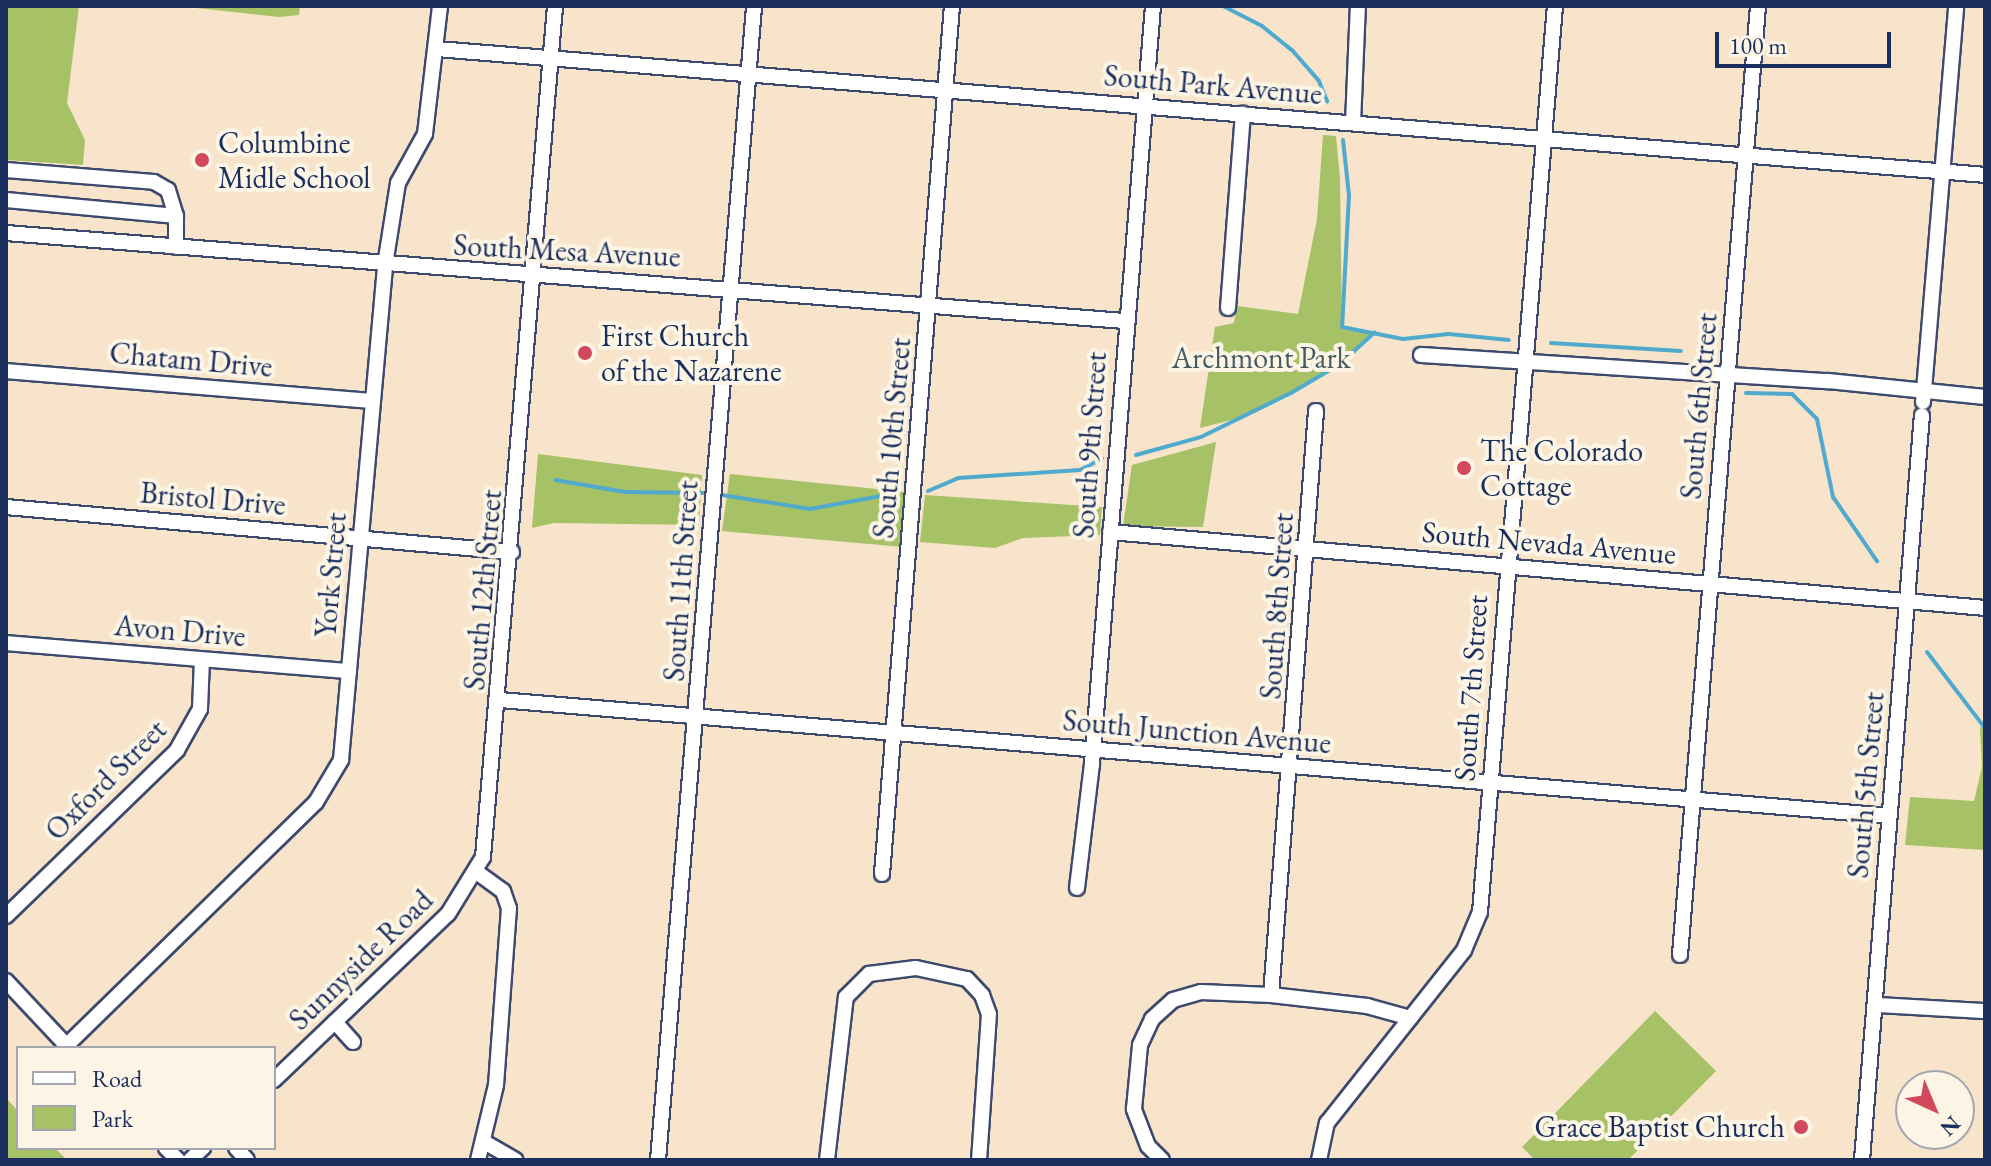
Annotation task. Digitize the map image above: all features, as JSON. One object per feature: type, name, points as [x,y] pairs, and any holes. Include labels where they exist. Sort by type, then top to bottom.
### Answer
[{"type":"street","name":"York Street","points":[[69,1046],[316,802],[341,760],[385,265],[398,183],[425,134],[440,6]]},
{"type":"street","name":"South 12th Street","points":[[478,873],[488,836],[555,6]]},
{"type":"street","name":"South 11th Street","points":[[658,1160],[754,6]]},
{"type":"street","name":"South 10th Street","points":[[882,874],[952,6]]},
{"type":"street","name":"South 9th Street","points":[[1077,888],[1094,750],[1125,321],[1153,6]]},
{"type":"street","points":[[1353,123],[1358,6]]},
{"type":"street","name":"South 7th Street","points":[[1319,1160],[1327,1123],[1464,950],[1480,912],[1506,566],[1555,6]]},
{"type":"street","name":"South 6th Street","points":[[1680,955],[1758,6]]},
{"type":"street","name":"South 5th Street","points":[[1862,1160],[1956,6]]},
{"type":"street","name":"South Park Avenue","points":[[437,49],[1985,175]]},
{"type":"street","points":[[1228,308],[1243,114]]},
{"type":"street","points":[[6,170],[154,182],[168,190],[176,216],[176,247]]},
{"type":"street","points":[[6,200],[176,216]]},
{"type":"street","name":"South Mesa Avenue","points":[[6,233],[385,265],[730,287],[929,307],[1125,321]]},
{"type":"street","points":[[1421,355],[1727,374],[1923,403],[1985,397]]},
{"type":"street","name":"Chatam Drive","points":[[6,371],[371,401]]},
{"type":"street","name":"South 8th Street","points":[[1271,995],[1309,550],[1316,411]]},
{"type":"street","name":"Bristol Drive","points":[[6,507],[512,552]]},
{"type":"street","name":"South Nevada Avenue","points":[[1110,532],[1985,608]]},
{"type":"street","name":"Avon Drive","points":[[6,643],[349,671]]},
{"type":"street","name":"Oxford Street","points":[[6,916],[177,750],[200,709],[202,660]]},
{"type":"street","name":"South Junction Avenue","points":[[500,700],[1889,816]]},
{"type":"street","points":[[478,873],[503,891],[509,908],[496,1085],[486,1143],[478,1160]]},
{"type":"street","name":"Sunnyside Road","points":[[276,1078],[448,914],[478,873]]},
{"type":"street","points":[[827,1160],[846,997],[869,974],[916,968],[967,979],[982,995],[989,1014],[979,1160]]},
{"type":"street","points":[[6,981],[67,1046]]},
{"type":"street","points":[[1162,1160],[1148,1146],[1134,1109],[1140,1045],[1152,1019],[1173,1000],[1201,992],[1271,995],[1367,1006],[1410,1018]]},
{"type":"street","points":[[1876,1005],[1985,1011]]},
{"type":"street","points":[[335,1022],[353,1042]]},
{"type":"street","points":[[486,1143],[516,1160]]},
{"type":"green space","points":[[6,6],[79,6],[67,103],[85,140],[83,165],[6,160]]},
{"type":"green space","points":[[178,6],[300,6],[299,15],[279,17]]},
{"type":"green space","name":"Archmont Park","points":[[1323,135],[1336,136],[1340,178],[1342,326],[1375,332],[1340,364],[1291,393],[1243,417],[1200,428],[1215,327],[1234,323],[1237,306],[1298,314],[1317,219]]},
{"type":"green space","points":[[1216,442],[1203,527],[1123,526],[1132,465]]},
{"type":"green space","points":[[538,454],[702,475],[699,525],[554,523],[532,528]]},
{"type":"green space","points":[[730,474],[906,492],[903,547],[722,531]]},
{"type":"green space","points":[[925,495],[1102,507],[1100,535],[1023,538],[995,548],[920,542]]},
{"type":"green space","points":[[1980,727],[1985,729],[1985,850],[1905,845],[1910,797],[1974,801],[1982,767]]},
{"type":"green space","points":[[1655,1011],[1716,1071],[1628,1160],[1535,1160],[1522,1147]]},
{"type":"green space","points":[[6,1098],[16,1109],[16,1150],[57,1150],[67,1160],[6,1160]]},
{"type":"waterway","points":[[1223,6],[1262,26],[1292,50],[1319,81],[1327,101]]},
{"type":"waterway","points":[[1343,140],[1349,195],[1342,327],[1403,339],[1449,334],[1509,340]]},
{"type":"waterway","points":[[1136,455],[1201,437],[1291,393],[1340,364],[1375,332]]},
{"type":"waterway","points":[[1551,343],[1681,351]]},
{"type":"waterway","points":[[1746,393],[1792,394],[1817,419],[1833,497],[1877,561]]},
{"type":"waterway","points":[[928,491],[958,478],[1080,470],[1102,459]]},
{"type":"waterway","points":[[555,480],[625,492],[703,493]]},
{"type":"waterway","points":[[722,495],[810,509],[898,493]]},
{"type":"waterway","points":[[1927,652],[1985,728]]},
{"type":"place","name":"Columbine Midle School","points":[[202,160]]},
{"type":"place","name":"First Church of the Nazarene","points":[[585,353]]},
{"type":"place","name":"The Colorado Cottage","points":[[1464,468]]},
{"type":"place","name":"Grace Baptist Church","points":[[1801,1127]]}]
